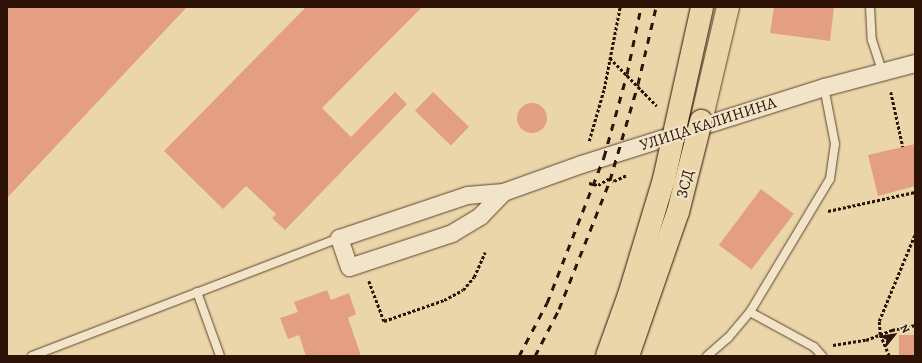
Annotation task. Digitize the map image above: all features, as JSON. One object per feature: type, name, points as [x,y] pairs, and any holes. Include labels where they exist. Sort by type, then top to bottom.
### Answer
[{"type":"highway","name":"ЗСД","points":[[607,356],[629,295],[664,179],[702,7]]},
{"type":"highway","name":"ЗСД","points":[[628,356],[678,212],[728,7]]},
{"type":"street","name":"УЛИЦА КАЛИНИНА","points":[[503,192],[480,216],[452,233],[348,267],[339,238],[467,195],[503,192],[581,164],[824,87],[915,63]]},
{"type":"lane","points":[[870,7],[872,40],[882,71]]},
{"type":"lane","points":[[706,356],[728,338],[750,312],[830,179],[835,144],[824,87]]},
{"type":"lane","points":[[32,356],[339,238]]},
{"type":"lane","points":[[197,292],[220,356]]},
{"type":"lane","points":[[750,312],[814,347],[822,356]]},
{"type":"path","points":[[581,164],[594,126],[620,7]]},
{"type":"path","points":[[610,58],[638,84],[662,111]]},
{"type":"path","points":[[891,92],[903,147]]},
{"type":"path","points":[[590,183],[598,185],[608,179],[614,181],[627,174]]},
{"type":"path","points":[[808,216],[915,192]]},
{"type":"path","points":[[889,356],[880,335],[879,321],[915,234]]},
{"type":"path","points":[[363,262],[384,321],[444,300],[463,290],[474,277],[485,252]]},
{"type":"path","points":[[814,347],[866,340],[915,325]]},
{"type":"building","points":[[7,7],[187,7],[7,198]]},
{"type":"building","points":[[306,7],[422,7],[322,108],[351,137],[395,92],[407,104],[285,230],[272,218],[276,214],[246,186],[223,209],[164,151]]},
{"type":"building","points":[[774,7],[834,7],[830,41],[770,33]]},
{"type":"building","points":[[433,92],[469,127],[451,145],[415,111]]},
{"type":"building","points":[[532,103],[543,107],[547,118],[543,129],[532,133],[521,129],[517,118],[521,107]]},
{"type":"building","points":[[915,144],[915,186],[878,196],[868,155]]},
{"type":"building","points":[[761,189],[794,214],[752,270],[719,245]]},
{"type":"building","points":[[327,290],[331,300],[349,293],[356,314],[348,318],[361,356],[306,356],[299,335],[288,339],[280,318],[298,312],[294,302]]},
{"type":"building","points":[[899,335],[915,335],[915,356],[899,356]]},
{"type":"railway","points":[[519,356],[547,303],[604,157],[627,74],[641,7]]},
{"type":"railway","points":[[535,356],[559,309],[610,180],[638,84],[656,7]]}]
